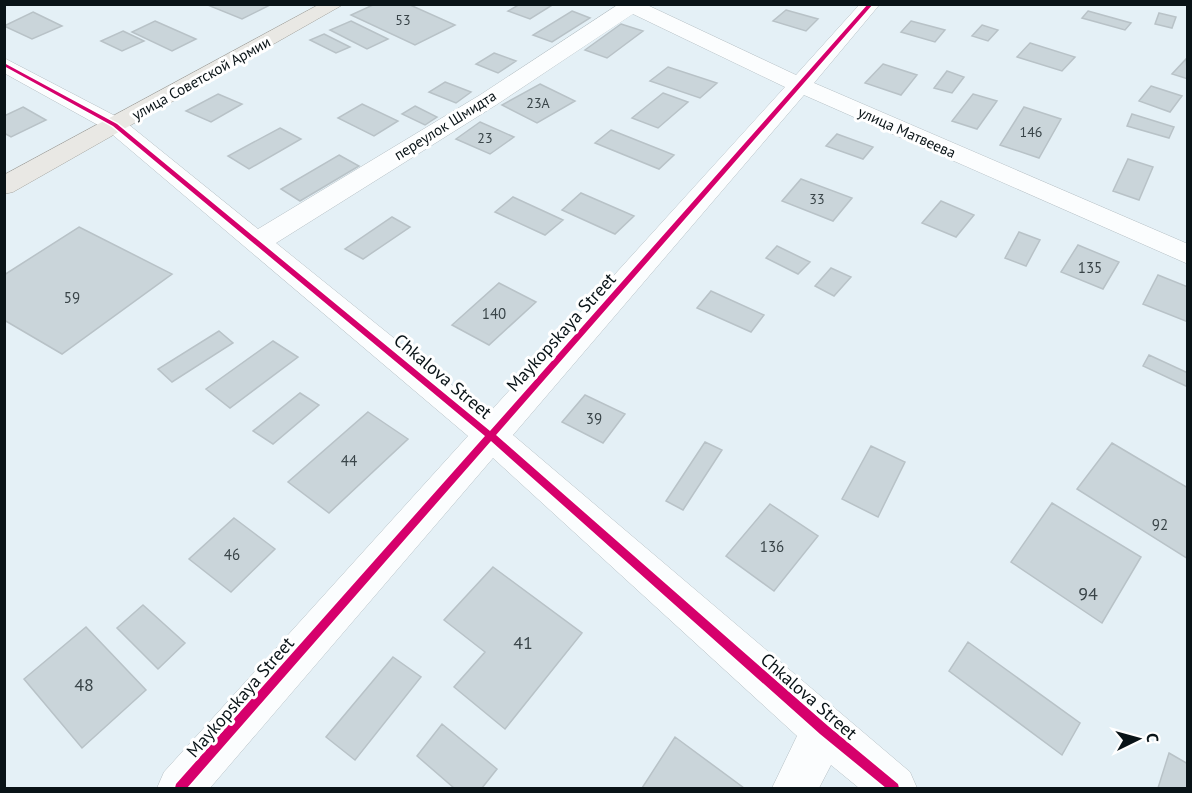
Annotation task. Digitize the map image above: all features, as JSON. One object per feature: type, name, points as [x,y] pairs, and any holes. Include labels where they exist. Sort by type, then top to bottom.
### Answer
[{"type":"main road","name":"улица Советской Армии","points":[[4,186],[335,4]]},
{"type":"street","name":"Maykopskaya Street","points":[[180,789],[490,435],[802,86],[871,4]]},
{"type":"street","name":"улица Матвеева","points":[[629,5],[802,86],[1188,255]]},
{"type":"street","name":"переулок Шмидта","points":[[257,242],[488,100],[629,5]]},
{"type":"street","name":"Chkalova Street","points":[[4,64],[115,125],[490,435],[894,789]]},
{"type":"street","points":[[795,789],[824,730]]},
{"type":"building","points":[[214,4],[272,4],[242,19],[210,6]]},
{"type":"building","points":[[375,4],[408,4],[455,25],[415,45],[351,15]]},
{"type":"building","points":[[520,4],[554,4],[530,19],[508,11]]},
{"type":"building","points":[[786,10],[818,19],[806,31],[773,21]]},
{"type":"building","points":[[572,11],[590,18],[552,42],[533,35]]},
{"type":"building","points":[[1088,11],[1131,23],[1125,30],[1082,18]]},
{"type":"building","points":[[33,12],[62,26],[32,39],[4,26]]},
{"type":"building","points":[[1159,13],[1176,17],[1172,28],[1155,24]]},
{"type":"building","points":[[155,21],[196,39],[172,51],[132,32]]},
{"type":"building","points":[[351,21],[388,39],[367,49],[330,30]]},
{"type":"building","points":[[911,21],[945,30],[935,42],[901,32]]},
{"type":"building","points":[[621,24],[643,31],[607,58],[585,50]]},
{"type":"building","points":[[982,25],[998,30],[988,41],[972,36]]},
{"type":"building","points":[[123,31],[144,41],[122,51],[101,41]]},
{"type":"building","points":[[324,34],[350,47],[336,53],[310,40]]},
{"type":"building","points":[[1030,43],[1075,57],[1062,71],[1017,57]]},
{"type":"building","points":[[494,53],[516,61],[498,73],[476,64]]},
{"type":"building","points":[[1186,59],[1188,79],[1172,74]]},
{"type":"building","points":[[883,64],[917,75],[901,95],[865,83]]},
{"type":"building","points":[[668,67],[717,83],[700,98],[650,81]]},
{"type":"building","points":[[947,71],[964,77],[952,93],[934,88]]},
{"type":"building","points":[[445,82],[471,92],[456,103],[429,92]]},
{"type":"building","points":[[540,84],[575,101],[537,123],[502,105]]},
{"type":"building","points":[[1151,86],[1182,96],[1170,112],[1139,101]]},
{"type":"building","points":[[663,93],[688,102],[658,128],[632,118]]},
{"type":"building","points":[[218,94],[242,104],[211,122],[186,111]]},
{"type":"building","points":[[973,94],[997,101],[977,129],[952,121]]},
{"type":"building","points":[[362,104],[398,121],[374,136],[338,118]]},
{"type":"building","points":[[415,106],[437,117],[425,125],[402,114]]},
{"type":"building","points":[[23,107],[46,120],[11,137],[4,133],[4,116]]},
{"type":"building","points":[[1024,107],[1061,119],[1039,158],[1000,145]]},
{"type":"building","points":[[1132,114],[1174,127],[1169,138],[1127,126]]},
{"type":"building","points":[[480,122],[514,137],[490,154],[456,139]]},
{"type":"building","points":[[280,128],[301,139],[249,169],[228,156]]},
{"type":"building","points":[[611,130],[674,155],[659,169],[595,143]]},
{"type":"building","points":[[837,134],[873,147],[863,159],[826,146]]},
{"type":"building","points":[[339,155],[359,166],[300,201],[281,189]]},
{"type":"building","points":[[1128,159],[1153,167],[1139,200],[1113,191]]},
{"type":"building","points":[[801,179],[852,198],[833,221],[782,201]]},
{"type":"building","points":[[581,193],[634,216],[615,234],[562,210]]},
{"type":"building","points":[[513,197],[563,220],[545,235],[495,212]]},
{"type":"building","points":[[941,201],[974,215],[956,237],[922,223]]},
{"type":"building","points":[[392,217],[410,227],[363,259],[345,249]]},
{"type":"building","points":[[79,227],[172,274],[62,354],[4,320],[4,275]]},
{"type":"building","points":[[1019,232],[1040,240],[1026,266],[1005,258]]},
{"type":"building","points":[[1078,245],[1119,262],[1103,289],[1061,272]]},
{"type":"building","points":[[777,246],[810,262],[798,274],[766,258]]},
{"type":"building","points":[[831,268],[851,277],[834,296],[815,286]]},
{"type":"building","points":[[1158,275],[1188,287],[1188,322],[1143,304]]},
{"type":"building","points":[[499,283],[536,302],[489,345],[452,325]]},
{"type":"building","points":[[711,291],[764,315],[751,332],[697,308]]},
{"type":"building","points":[[219,331],[233,343],[172,382],[158,369]]},
{"type":"building","points":[[273,341],[298,357],[230,408],[206,389]]},
{"type":"building","points":[[1149,355],[1188,373],[1188,387],[1143,366]]},
{"type":"building","points":[[300,393],[319,405],[273,444],[253,431]]},
{"type":"building","points":[[585,395],[625,414],[603,443],[562,422]]},
{"type":"building","points":[[368,412],[408,439],[329,513],[288,482]]},
{"type":"building","points":[[705,442],[722,450],[683,510],[666,501]]},
{"type":"building","points":[[1112,443],[1188,488],[1188,559],[1077,489]]},
{"type":"building","points":[[871,446],[905,462],[878,517],[842,499]]},
{"type":"building","points":[[1052,503],[1141,557],[1102,623],[1011,562]]},
{"type":"building","points":[[770,504],[818,536],[774,591],[726,556]]},
{"type":"building","points":[[234,518],[275,549],[231,592],[189,559]]},
{"type":"building","points":[[493,567],[582,633],[505,729],[454,687],[485,652],[444,620]]},
{"type":"building","points":[[143,605],[185,643],[158,669],[117,628]]},
{"type":"building","points":[[86,627],[146,690],[82,748],[24,679]]},
{"type":"building","points":[[968,642],[1080,723],[1062,755],[949,671]]},
{"type":"building","points":[[393,657],[421,677],[355,760],[326,737]]},
{"type":"building","points":[[442,724],[497,769],[482,788],[454,788],[417,756]]},
{"type":"building","points":[[675,737],[744,788],[642,788]]},
{"type":"building","points":[[1169,753],[1188,764],[1188,788],[1158,788]]},
{"type":"cycle path","points":[[180,788],[871,4]]},
{"type":"cycle path","points":[[4,64],[115,125],[490,435],[824,730],[894,788]]}]
